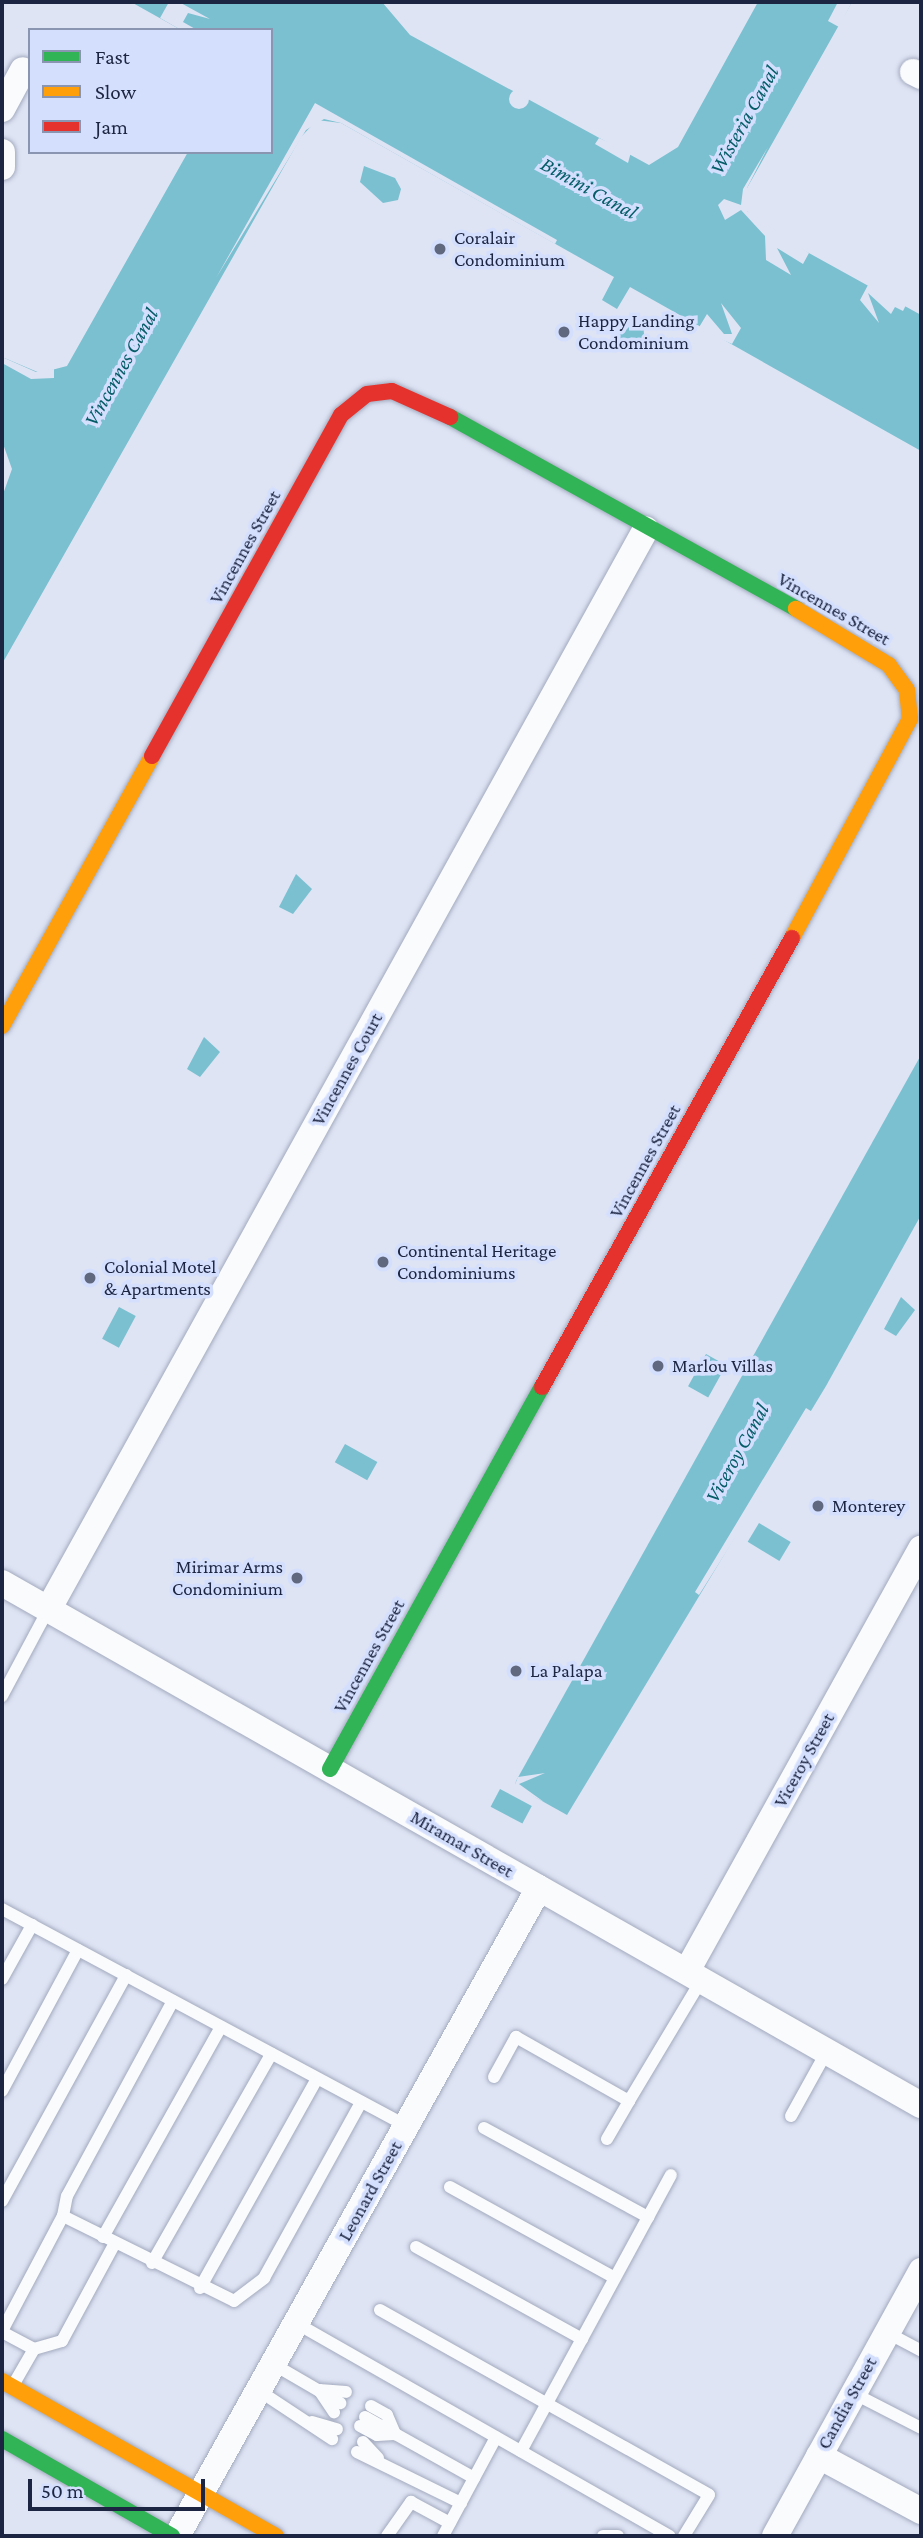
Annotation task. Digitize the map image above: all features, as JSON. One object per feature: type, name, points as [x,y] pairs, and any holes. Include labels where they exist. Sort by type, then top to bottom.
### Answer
[{"type":"street","points":[[2,109],[23,70]]},
{"type":"street","points":[[2,152],[2,167]]},
{"type":"street","name":"Vincennes Street","points":[[2,1026],[341,415],[358,399],[378,391],[412,397],[879,657],[907,690],[911,719],[330,1769]]},
{"type":"street","name":"Vincennes Court","points":[[48,1610],[646,529]]},
{"type":"street","name":"Viceroy Street","points":[[694,1975],[921,1549]]},
{"type":"street","name":"Miramar Street","points":[[2,1583],[921,2105]]},
{"type":"street","name":"Leonard Street","points":[[174,2536],[201,2494],[539,1888]]},
{"type":"street","name":"Candia Street","points":[[775,2536],[921,2271]]},
{"type":"street","points":[[7,2384],[276,2536]]},
{"type":"street","points":[[2,2439],[174,2536]]},
{"type":"street","points":[[819,2456],[921,2511]]},
{"type":"lane","points":[[2,1696],[48,1610]]},
{"type":"lane","points":[[2,1909],[406,2126]]},
{"type":"lane","points":[[2,1979],[32,1925]]},
{"type":"lane","points":[[2,2091],[78,1950]]},
{"type":"lane","points":[[2,2201],[125,1975]]},
{"type":"lane","points":[[607,2140],[694,1975]]},
{"type":"lane","points":[[34,2349],[2,2331],[63,2216],[67,2196],[173,2001]]},
{"type":"lane","points":[[7,2384],[34,2349],[62,2341],[109,2240],[221,2027]]},
{"type":"lane","points":[[494,2077],[516,2037],[629,2101]]},
{"type":"lane","points":[[791,2116],[827,2051]]},
{"type":"lane","points":[[152,2263],[271,2054]]},
{"type":"lane","points":[[200,2288],[317,2079]]},
{"type":"lane","points":[[63,2216],[215,2296],[234,2301],[264,2278],[360,2102]]},
{"type":"lane","points":[[484,2128],[648,2217]]},
{"type":"lane","points":[[521,2451],[671,2175]]},
{"type":"lane","points":[[450,2187],[615,2278]]},
{"type":"lane","points":[[415,2247],[582,2339]]},
{"type":"lane","points":[[380,2311],[709,2495],[684,2536]]},
{"type":"lane","points":[[296,2323],[669,2536]]},
{"type":"lane","points":[[886,2332],[921,2351]]},
{"type":"lane","points":[[273,2364],[340,2402],[319,2390]]},
{"type":"lane","points":[[258,2390],[334,2434]]},
{"type":"lane","points":[[853,2393],[921,2428]]},
{"type":"lane","points":[[395,2434],[387,2415],[365,2416],[377,2435],[395,2434],[474,2478]]},
{"type":"lane","points":[[443,2536],[496,2437]]},
{"type":"lane","points":[[360,2447],[461,2503]]},
{"type":"lane","points":[[387,2536],[411,2501],[450,2523]]},
{"type":"lane","points":[[603,2536],[618,2536]]},
{"type":"water","points":[[131,2],[382,2],[410,35],[649,165],[678,147],[758,2],[852,2],[747,188],[747,211],[760,226],[921,315],[921,451],[630,287],[617,309],[602,300],[614,277],[341,123],[317,120],[301,137],[2,664],[2,497],[12,469],[2,441],[2,357],[40,373],[67,366],[187,154],[273,154],[273,28],[177,28]]},
{"type":"water","points":[[364,166],[395,178],[401,189],[398,200],[383,203],[360,182]]},
{"type":"water","points":[[629,319],[640,323],[644,334],[640,345],[629,349],[618,345],[614,334],[618,323]]},
{"type":"water","points":[[296,874],[312,889],[293,914],[279,907]]},
{"type":"water","points":[[204,1037],[220,1052],[200,1077],[187,1069]]},
{"type":"water","name":"Viceroy Canal","points":[[921,1055],[921,1215],[826,1386],[567,1815],[515,1786],[516,1781]]},
{"type":"water","points":[[901,1297],[915,1310],[896,1336],[884,1329]]},
{"type":"water","points":[[119,1307],[136,1316],[119,1348],[102,1339]]},
{"type":"water","points":[[706,1354],[726,1365],[708,1398],[688,1386]]},
{"type":"water","points":[[345,1444],[377,1462],[367,1480],[335,1462]]},
{"type":"water","points":[[759,1523],[791,1542],[779,1561],[748,1542]]},
{"type":"water","points":[[500,1789],[532,1806],[522,1824],[491,1807]]},
{"type":"pier","points":[[169,2],[179,2],[210,19],[188,13],[183,22],[194,28],[178,28],[160,18]]},
{"type":"pier","points":[[838,2],[852,2],[839,27],[828,21]]},
{"type":"pier","points":[[519,89],[526,92],[529,99],[526,106],[519,109],[512,106],[509,99],[512,92]]},
{"type":"pier","points":[[315,103],[557,240],[555,244],[341,123],[324,119],[306,130],[216,278]]},
{"type":"pier","points":[[599,138],[631,152],[628,163],[595,144]]},
{"type":"pier","points":[[768,147],[747,188],[747,211],[809,253],[803,264],[777,248],[791,275],[766,260],[765,236],[741,210],[725,220],[718,205],[724,199],[741,205],[743,189]]},
{"type":"pier","points":[[868,285],[907,303],[903,311],[895,307],[891,314],[868,293],[879,323],[860,300]]},
{"type":"pier","points":[[721,303],[741,328],[732,344],[698,329],[707,314],[724,334],[732,334]]},
{"type":"pier","points":[[2,357],[36,372],[54,369],[54,378],[31,379],[2,363]]},
{"type":"pier","points":[[806,1408],[814,1413],[699,1595],[695,1592]]},
{"type":"pier","points":[[545,1773],[519,1784],[544,1802],[514,1787],[518,1777]]},
{"type":"traffic: fast","points":[[450,417],[796,609]]},
{"type":"traffic: fast","points":[[330,1769],[542,1387]]},
{"type":"traffic: fast","points":[[2,2439],[172,2536]]},
{"type":"traffic: slow","points":[[792,938],[910,719],[907,690],[889,665],[796,609]]},
{"type":"traffic: slow","points":[[2,1026],[152,756]]},
{"type":"traffic: slow","points":[[2,2381],[276,2536]]},
{"type":"traffic: jam","points":[[152,756],[341,415],[367,394],[392,391],[450,417]]},
{"type":"traffic: jam","points":[[542,1387],[792,938]]},
{"type":"place","name":"Coralair Condominium","points":[[440,249]]},
{"type":"place","name":"Happy Landing Condominium","points":[[564,332]]},
{"type":"place","name":"Continental Heritage Condominiums","points":[[383,1262]]},
{"type":"place","name":"Colonial Motel & Apartments","points":[[90,1278]]},
{"type":"place","name":"Marlou Villas","points":[[658,1366]]},
{"type":"place","name":"Monterey","points":[[818,1506]]},
{"type":"place","name":"Mirimar Arms Condominium","points":[[297,1578]]},
{"type":"place","name":"La Palapa","points":[[516,1671]]},
{"type":"water label","name":"Wisteria Canal","points":[[744,120]]},
{"type":"water label","name":"Bimini Canal","points":[[589,188]]},
{"type":"water label","name":"Vincennes Canal","points":[[121,367]]}]
